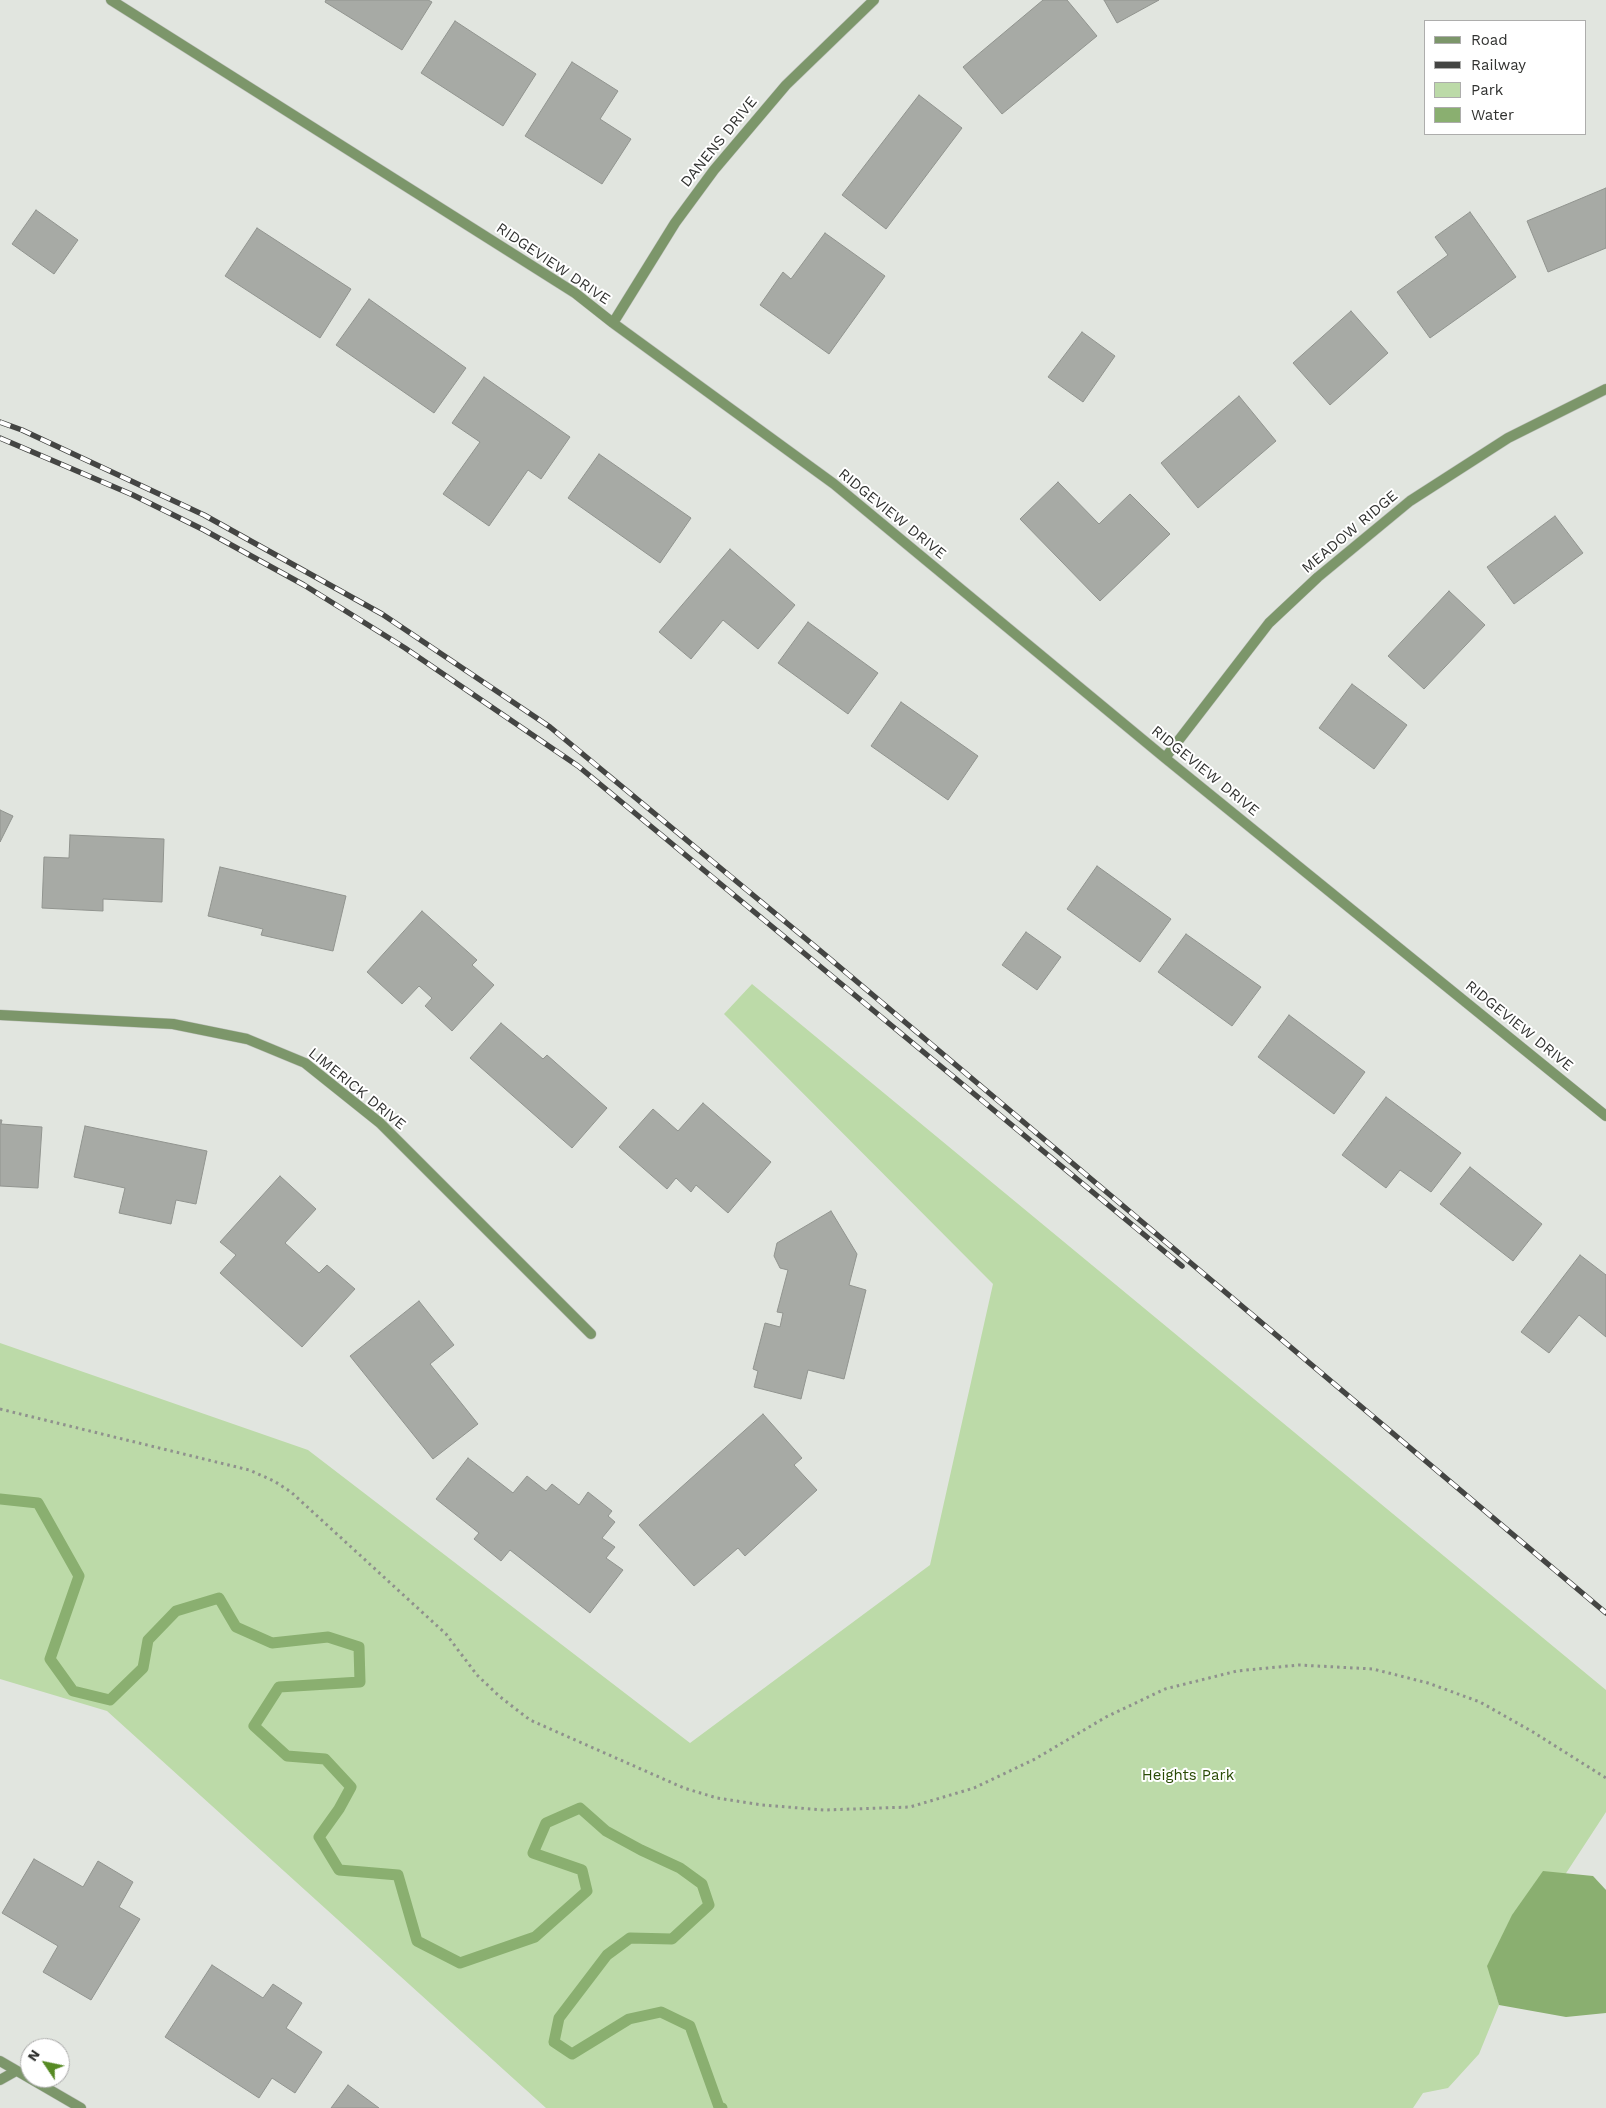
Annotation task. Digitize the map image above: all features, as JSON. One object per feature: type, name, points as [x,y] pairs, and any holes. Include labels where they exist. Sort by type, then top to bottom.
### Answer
[{"type":"street","name":"RIDGEVIEW DRIVE","points":[[111,0],[575,293],[834,484],[1165,758],[1606,1116]]},
{"type":"street","name":"DANENS DRIVE","points":[[614,323],[675,223],[714,170],[786,85],[874,0]]},
{"type":"street","name":"MEADOW RIDGE","points":[[1165,758],[1269,623],[1318,577],[1418,496],[1508,438],[1606,389]]},
{"type":"street","name":"LIMERICK DRIVE","points":[[0,1015],[173,1024],[247,1039],[305,1063],[380,1122],[591,1334]]},
{"type":"street","points":[[0,2061],[81,2108]]},
{"type":"street","points":[[0,2080],[16,2071]]},
{"type":"path","points":[[0,1409],[250,1470],[274,1481],[291,1492],[446,1634],[477,1675],[499,1696],[530,1720],[684,1788],[717,1798],[762,1805],[824,1810],[910,1807],[974,1788],[1035,1759],[1106,1717],[1165,1689],[1237,1671],[1299,1665],[1373,1669],[1428,1683],[1480,1702],[1533,1732],[1606,1778]]},
{"type":"green space","name":"Heights Park","points":[[752,984],[1606,1690],[1606,1812],[1493,1985],[1499,2005],[1479,2054],[1448,2088],[1423,2093],[1413,2108],[546,2108],[107,1711],[0,1679],[0,1343],[308,1450],[690,1743],[930,1565],[993,1284],[724,1014]]},
{"type":"water","points":[[1543,1871],[1593,1876],[1606,1890],[1606,2013],[1566,2017],[1499,2005],[1487,1966],[1512,1915]]},
{"type":"building","points":[[326,0],[428,0],[432,2],[402,50],[325,2]]},
{"type":"building","points":[[1043,0],[1067,0],[1097,36],[1002,114],[963,67]]},
{"type":"building","points":[[1104,0],[1159,0],[1117,23]]},
{"type":"building","points":[[455,21],[536,74],[503,126],[421,73]]},
{"type":"building","points":[[572,62],[618,91],[600,119],[631,139],[602,184],[525,136]]},
{"type":"building","points":[[919,95],[962,128],[886,229],[842,195]]},
{"type":"building","points":[[1606,188],[1606,248],[1548,272],[1527,221]]},
{"type":"building","points":[[36,210],[78,240],[54,274],[12,244]]},
{"type":"building","points":[[1470,212],[1516,277],[1430,338],[1397,292],[1448,255],[1435,237]]},
{"type":"building","points":[[257,228],[351,289],[320,338],[225,276]]},
{"type":"building","points":[[825,233],[885,276],[829,354],[760,305],[783,272],[791,279]]},
{"type":"building","points":[[369,299],[466,368],[434,413],[336,345]]},
{"type":"building","points":[[1351,311],[1388,353],[1330,405],[1293,363]]},
{"type":"building","points":[[1082,332],[1115,356],[1083,402],[1048,377]]},
{"type":"building","points":[[484,377],[570,437],[541,479],[528,470],[489,526],[443,494],[480,442],[452,423]]},
{"type":"building","points":[[1239,396],[1276,441],[1198,508],[1161,463]]},
{"type":"building","points":[[599,454],[691,518],[660,563],[568,498]]},
{"type":"building","points":[[1058,482],[1099,524],[1130,494],[1170,534],[1100,601],[1020,519]]},
{"type":"building","points":[[1555,516],[1583,553],[1514,604],[1487,567]]},
{"type":"building","points":[[730,549],[795,605],[758,649],[723,620],[691,659],[659,632]]},
{"type":"building","points":[[1449,591],[1485,625],[1424,689],[1388,656]]},
{"type":"building","points":[[808,622],[878,673],[848,714],[778,663]]},
{"type":"building","points":[[1352,684],[1407,725],[1374,769],[1319,728]]},
{"type":"building","points":[[901,702],[978,756],[948,800],[871,746]]},
{"type":"building","points":[[0,810],[13,816],[0,842]]},
{"type":"building","points":[[70,835],[164,839],[162,902],[103,899],[103,911],[42,908],[44,857],[69,858]]},
{"type":"building","points":[[1097,866],[1171,919],[1140,962],[1067,909]]},
{"type":"building","points":[[220,867],[346,896],[333,951],[261,935],[263,929],[208,916]]},
{"type":"building","points":[[422,911],[477,960],[472,965],[494,985],[452,1031],[425,1006],[432,998],[419,986],[402,1004],[367,972]]},
{"type":"building","points":[[1026,932],[1061,957],[1037,990],[1002,965]]},
{"type":"building","points":[[1186,934],[1261,987],[1232,1026],[1158,972]]},
{"type":"building","points":[[1289,1015],[1365,1072],[1334,1114],[1258,1057]]},
{"type":"building","points":[[501,1023],[543,1059],[547,1055],[607,1108],[572,1148],[470,1058]]},
{"type":"building","points":[[1386,1097],[1461,1153],[1431,1192],[1400,1170],[1386,1188],[1342,1155]]},
{"type":"building","points":[[703,1103],[771,1162],[728,1213],[696,1185],[691,1192],[676,1178],[667,1189],[619,1147],[653,1109],[678,1131]]},
{"type":"building","points":[[0,1120],[2,1120],[1,1124],[42,1127],[38,1188],[0,1186]]},
{"type":"building","points":[[85,1126],[207,1151],[196,1204],[176,1200],[171,1224],[119,1213],[125,1188],[74,1177]]},
{"type":"building","points":[[1470,1167],[1542,1224],[1513,1261],[1440,1204]]},
{"type":"building","points":[[280,1176],[316,1209],[285,1243],[319,1273],[327,1265],[355,1289],[302,1347],[220,1273],[236,1255],[220,1242]]},
{"type":"building","points":[[831,1211],[857,1254],[849,1285],[866,1290],[844,1379],[808,1370],[801,1399],[754,1387],[758,1371],[753,1369],[765,1323],[780,1327],[783,1313],[777,1312],[788,1270],[780,1268],[774,1256],[777,1243]]},
{"type":"building","points":[[1580,1255],[1606,1275],[1606,1337],[1579,1315],[1549,1353],[1521,1332]]},
{"type":"building","points":[[419,1301],[454,1345],[430,1364],[478,1424],[433,1459],[350,1356]]},
{"type":"building","points":[[763,1414],[802,1458],[794,1465],[817,1490],[745,1556],[738,1548],[694,1586],[639,1525]]},
{"type":"building","points":[[468,1458],[513,1493],[527,1476],[546,1491],[552,1484],[579,1505],[588,1492],[612,1511],[608,1516],[615,1522],[602,1538],[615,1547],[606,1558],[623,1570],[590,1613],[510,1550],[501,1561],[474,1539],[479,1533],[436,1499]]},
{"type":"building","points":[[34,1859],[83,1887],[98,1861],[133,1882],[119,1907],[140,1919],[91,2000],[43,1972],[58,1946],[2,1913]]},
{"type":"building","points":[[212,1965],[263,1998],[273,1984],[302,2003],[286,2028],[322,2052],[295,2093],[272,2078],[259,2098],[165,2037]]},
{"type":"building","points":[[348,2085],[379,2108],[331,2108]]},
{"type":"waterway","points":[[0,1499],[38,1503],[79,1576],[50,1659],[73,1691],[110,1700],[143,1668],[148,1640],[176,1611],[219,1598],[236,1627],[272,1643],[328,1637],[359,1647],[360,1682],[279,1687],[254,1726],[287,1756],[325,1759],[351,1787],[339,1809],[319,1837],[339,1870],[398,1875],[417,1941],[460,1963],[535,1937],[587,1891],[582,1870],[533,1853],[546,1823],[580,1808],[606,1831],[680,1868],[702,1884],[709,1905],[672,1939],[630,1938],[607,1955],[559,2018],[554,2042],[572,2054],[629,2019],[661,2012],[690,2026],[719,2107],[722,2108]]},
{"type":"railway","points":[[0,422],[22,430],[204,515],[382,614],[550,727],[823,953],[1606,1613]]},
{"type":"railway","points":[[0,438],[133,495],[204,530],[304,585],[405,648],[578,766],[1182,1266]]}]
